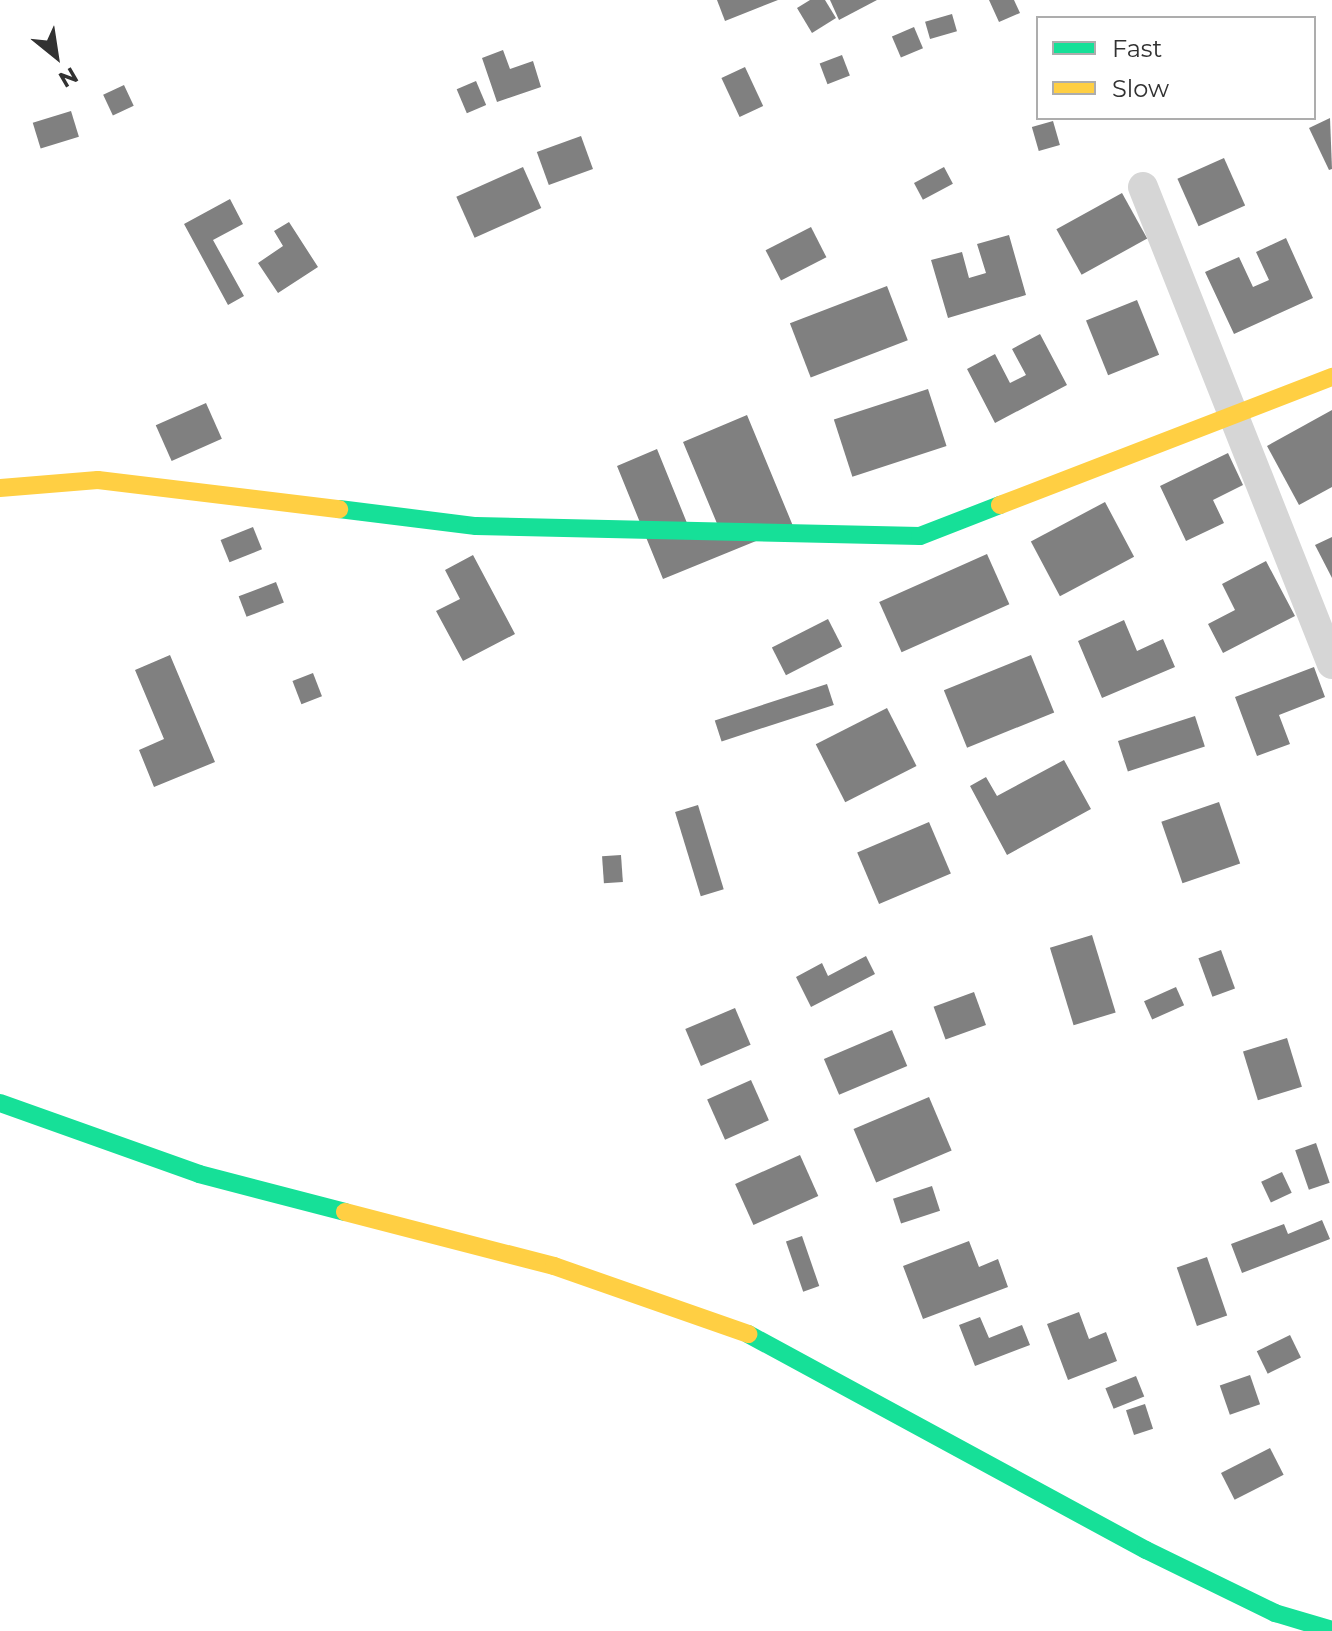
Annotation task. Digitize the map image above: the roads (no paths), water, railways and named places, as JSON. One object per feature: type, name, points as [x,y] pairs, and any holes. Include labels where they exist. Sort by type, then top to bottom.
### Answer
[{"type":"main road","points":[[0,488],[98,480],[476,526],[920,536],[1332,377]]},
{"type":"main road","points":[[0,1103],[199,1174],[554,1266],[778,1344],[1146,1550],[1275,1613],[1332,1630]]},
{"type":"street","points":[[1143,187],[1332,664]]}]
